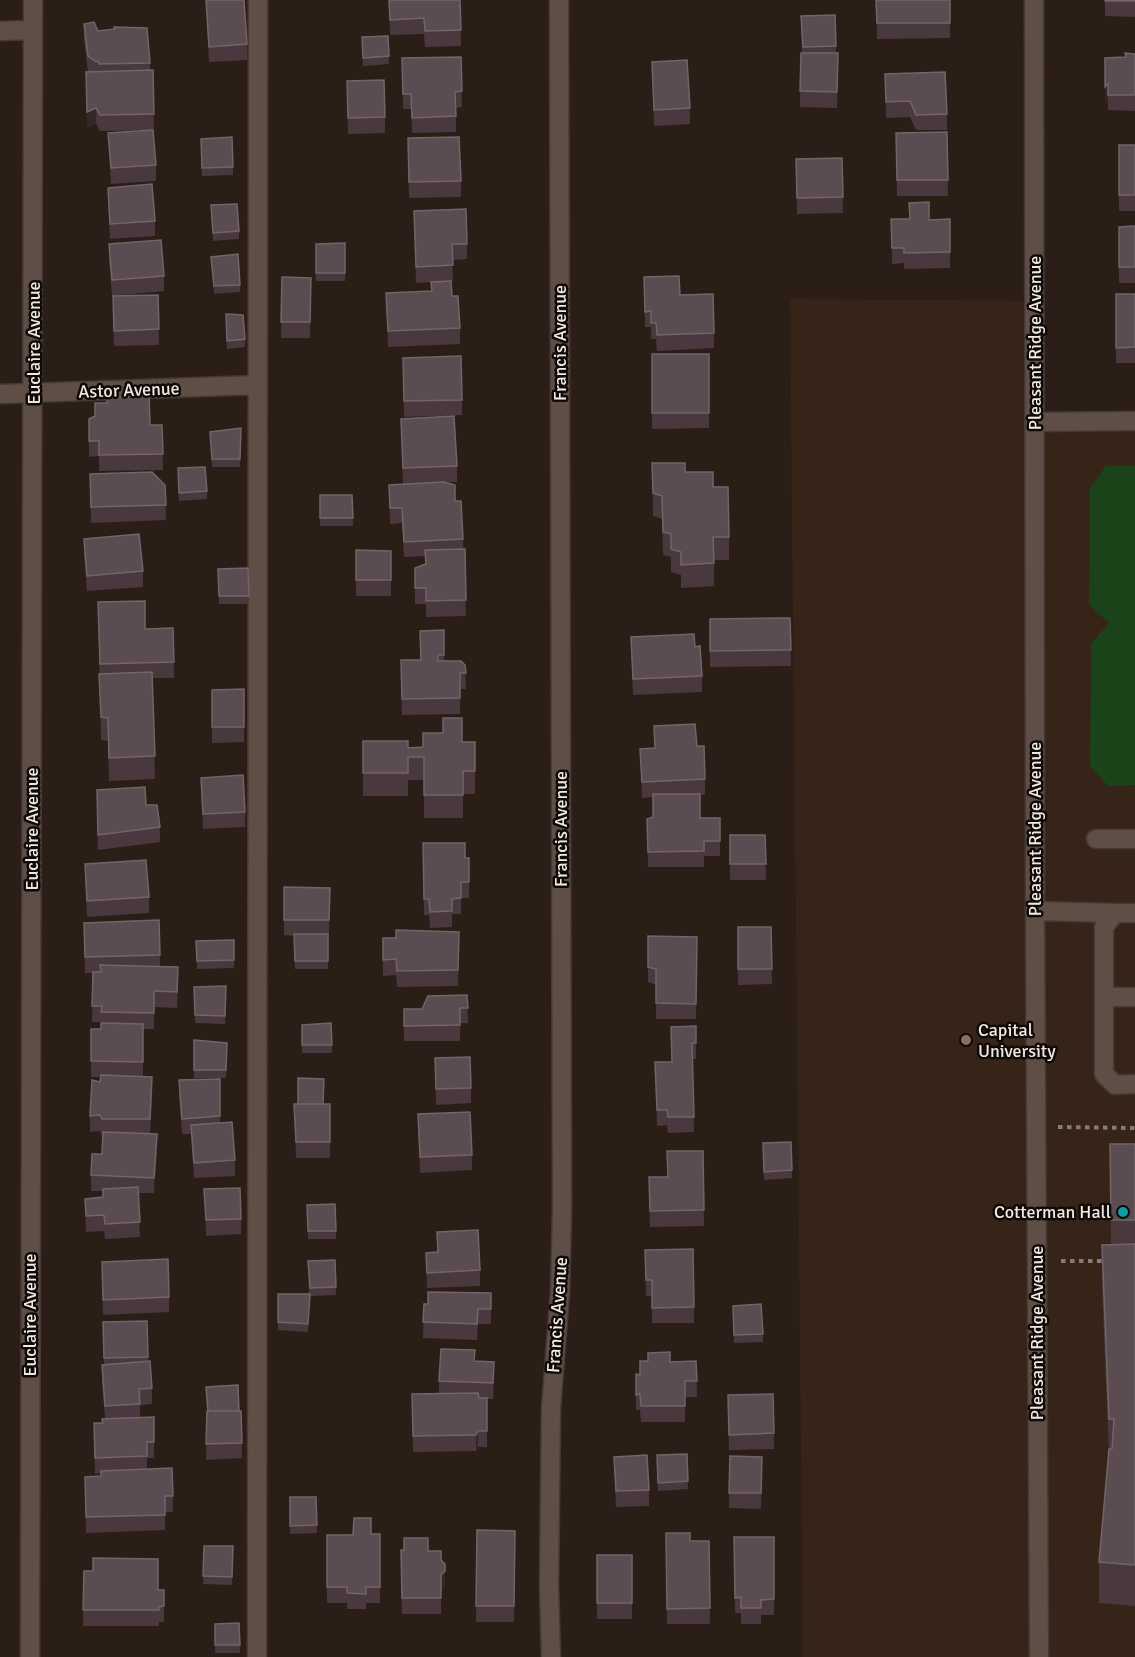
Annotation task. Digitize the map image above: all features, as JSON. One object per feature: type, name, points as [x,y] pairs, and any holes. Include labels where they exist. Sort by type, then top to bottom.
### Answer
[{"type":"street","name":"Euclaire Avenue","points":[[30,1657],[33,0]]},
{"type":"street","points":[[257,1657],[258,0]]},
{"type":"street","name":"Francis Avenue","points":[[551,1657],[550,1408],[560,1293],[562,1209],[559,0]]},
{"type":"street","name":"Pleasant Ridge Avenue","points":[[1034,0],[1036,1260],[1039,1657]]},
{"type":"street","points":[[0,31],[33,30]]},
{"type":"street","name":"Astor Avenue","points":[[0,394],[257,385]]},
{"type":"street","points":[[1035,422],[1135,421]]},
{"type":"street","points":[[1096,839],[1135,839]]},
{"type":"street","points":[[1035,911],[1135,913]]},
{"type":"street","points":[[1115,913],[1104,927],[1104,1074],[1115,1085],[1135,1084]]},
{"type":"street","points":[[1104,997],[1135,997]]},
{"type":"path","points":[[1036,1127],[1135,1128]]},
{"type":"path","points":[[1036,1260],[1113,1261]]},
{"type":"shaded area","name":"Capital University","points":[[790,299],[1035,301],[1035,422],[1135,422],[1135,1657],[803,1657]]},
{"type":"green space","points":[[1106,466],[1135,466],[1135,785],[1108,786],[1090,766],[1091,644],[1109,623],[1089,605],[1090,488]]},
{"type":"building","points":[[206,0],[244,0],[247,44],[209,47]]},
{"type":"building","points":[[389,0],[460,0],[461,30],[425,31],[424,18],[390,20]]},
{"type":"building","points":[[876,0],[950,0],[950,23],[877,23]]},
{"type":"building","points":[[1135,0],[1135,1],[1105,1]]},
{"type":"building","points":[[835,15],[836,46],[803,47],[801,16]]},
{"type":"building","points":[[94,22],[98,31],[115,29],[114,27],[147,28],[150,63],[99,64],[88,56],[84,24]]},
{"type":"building","points":[[388,36],[389,56],[363,58],[362,37]]},
{"type":"building","points":[[801,53],[838,53],[837,92],[800,91]]},
{"type":"building","points":[[1125,53],[1135,54],[1135,95],[1108,95],[1108,84],[1105,87],[1105,58],[1126,57]]},
{"type":"building","points":[[461,57],[462,91],[455,92],[456,116],[412,118],[411,94],[403,94],[402,58]]},
{"type":"building","points":[[687,60],[690,108],[654,110],[652,62]]},
{"type":"building","points":[[153,70],[154,114],[100,115],[96,108],[87,112],[86,72]]},
{"type":"building","points":[[945,72],[947,114],[916,115],[910,101],[886,102],[885,74]]},
{"type":"building","points":[[384,80],[385,117],[348,118],[347,81]]},
{"type":"building","points":[[153,130],[156,165],[111,168],[108,133]]},
{"type":"building","points":[[947,132],[948,180],[897,180],[896,133]]},
{"type":"building","points":[[232,137],[233,167],[202,168],[201,139]]},
{"type":"building","points":[[459,137],[461,181],[409,182],[408,138]]},
{"type":"building","points":[[1119,145],[1135,145],[1135,195],[1119,195]]},
{"type":"building","points":[[842,158],[843,197],[797,198],[796,159]]},
{"type":"building","points":[[152,184],[155,221],[110,224],[108,188]]},
{"type":"building","points":[[929,202],[929,220],[950,219],[950,252],[904,253],[904,248],[892,248],[891,219],[910,219],[909,203]]},
{"type":"building","points":[[237,204],[239,231],[213,233],[211,205]]},
{"type":"building","points":[[466,209],[467,244],[452,244],[453,265],[416,267],[414,211]]},
{"type":"building","points":[[1135,226],[1135,267],[1119,267],[1119,227]]},
{"type":"building","points":[[161,240],[164,276],[112,280],[109,244]]},
{"type":"building","points":[[345,243],[345,273],[316,273],[316,244]]},
{"type":"building","points":[[238,254],[240,285],[214,286],[211,257]]},
{"type":"building","points":[[679,276],[680,295],[713,294],[714,333],[657,335],[656,323],[651,323],[651,311],[645,312],[644,277]]},
{"type":"building","points":[[282,277],[311,278],[310,322],[281,322]]},
{"type":"building","points":[[451,281],[452,296],[458,296],[460,328],[388,331],[386,293],[432,291],[431,282]]},
{"type":"building","points":[[1116,294],[1135,294],[1135,347],[1116,348]]},
{"type":"building","points":[[158,295],[159,329],[114,331],[113,296]]},
{"type":"building","points":[[226,314],[243,315],[245,339],[227,341]]},
{"type":"building","points":[[652,354],[709,354],[709,413],[652,413]]},
{"type":"building","points":[[461,356],[462,400],[404,401],[403,358]]},
{"type":"building","points":[[149,396],[150,425],[162,425],[163,454],[99,455],[99,441],[89,441],[89,419],[95,416],[95,403],[107,403],[107,397]]},
{"type":"building","points":[[454,416],[457,466],[403,468],[401,419]]},
{"type":"building","points":[[241,428],[240,459],[212,459],[210,432]]},
{"type":"building","points":[[652,463],[685,463],[685,472],[713,472],[713,487],[728,487],[729,537],[713,537],[714,563],[681,565],[681,552],[671,549],[671,534],[663,532],[662,496],[653,493]]},
{"type":"building","points":[[205,467],[207,491],[179,493],[178,468]]},
{"type":"building","points":[[152,472],[165,485],[166,505],[91,507],[90,474]]},
{"type":"building","points":[[444,482],[455,485],[455,501],[461,501],[463,539],[404,542],[402,508],[390,508],[389,485]]},
{"type":"building","points":[[320,495],[352,495],[353,518],[320,518]]},
{"type":"building","points":[[139,534],[143,571],[87,576],[84,539]]},
{"type":"building","points":[[465,549],[466,600],[426,601],[426,588],[415,588],[415,568],[426,564],[425,550]]},
{"type":"building","points":[[356,550],[391,551],[391,580],[356,580]]},
{"type":"building","points":[[248,568],[249,596],[219,596],[218,569]]},
{"type":"building","points":[[145,601],[145,629],[173,628],[174,662],[100,664],[98,602]]},
{"type":"building","points":[[790,618],[791,650],[710,651],[710,619]]},
{"type":"building","points":[[444,630],[444,655],[438,655],[438,661],[461,661],[465,665],[466,673],[460,673],[460,698],[402,699],[401,660],[421,660],[420,631]]},
{"type":"building","points":[[694,634],[695,647],[700,646],[702,676],[633,679],[631,637]]},
{"type":"building","points":[[152,672],[155,756],[109,758],[108,718],[101,717],[99,674]]},
{"type":"building","points":[[244,689],[244,727],[212,727],[212,690]]},
{"type":"building","points":[[443,718],[462,718],[462,742],[475,742],[475,771],[463,771],[463,795],[424,795],[424,757],[408,757],[408,773],[363,773],[363,741],[408,741],[408,748],[423,747],[423,733],[443,733]]},
{"type":"building","points":[[695,724],[697,746],[704,746],[705,779],[642,782],[640,749],[655,748],[654,726]]},
{"type":"building","points":[[243,775],[245,812],[203,814],[201,778]]},
{"type":"building","points":[[145,787],[146,805],[157,805],[160,827],[98,835],[97,790]]},
{"type":"building","points":[[653,794],[700,794],[700,818],[720,818],[720,841],[704,841],[704,851],[648,852],[647,819],[653,817]]},
{"type":"building","points":[[730,835],[765,835],[766,864],[730,864]]},
{"type":"building","points":[[423,843],[465,843],[465,858],[469,858],[469,882],[461,882],[461,898],[452,899],[452,911],[430,912],[429,899],[424,899]]},
{"type":"building","points":[[146,860],[149,897],[87,901],[85,864]]},
{"type":"building","points":[[284,887],[330,888],[329,920],[284,920]]},
{"type":"building","points":[[159,920],[160,955],[85,957],[84,923]]},
{"type":"building","points":[[738,927],[771,927],[772,969],[738,969]]},
{"type":"building","points":[[396,930],[459,932],[458,970],[397,971],[396,959],[383,960],[383,938],[396,938]]},
{"type":"building","points":[[294,934],[328,934],[328,961],[295,961]]},
{"type":"building","points":[[648,936],[697,937],[696,1004],[656,1003],[656,969],[648,967]]},
{"type":"building","points":[[234,940],[234,960],[197,961],[196,941]]},
{"type":"building","points":[[100,965],[178,967],[177,992],[154,991],[154,1013],[101,1012],[102,1006],[92,1006],[93,972],[101,972]]},
{"type":"building","points":[[226,986],[225,1016],[195,1015],[194,987]]},
{"type":"building","points":[[467,995],[468,1008],[460,1008],[460,1025],[404,1026],[404,1009],[422,1009],[428,996]]},
{"type":"building","points":[[101,1023],[143,1024],[143,1062],[91,1061],[91,1029],[101,1029]]},
{"type":"building","points":[[331,1023],[332,1045],[302,1045],[302,1025]]},
{"type":"building","points":[[696,1026],[696,1043],[692,1043],[694,1117],[668,1117],[667,1110],[657,1110],[655,1062],[672,1062],[671,1027]]},
{"type":"building","points":[[194,1040],[227,1043],[226,1070],[194,1070]]},
{"type":"building","points":[[470,1057],[471,1088],[436,1089],[435,1058]]},
{"type":"building","points":[[101,1075],[152,1077],[150,1119],[102,1119],[100,1115],[90,1116],[92,1080],[100,1082]]},
{"type":"building","points":[[298,1078],[324,1079],[323,1104],[298,1104]]},
{"type":"building","points":[[220,1079],[220,1116],[182,1119],[179,1080]]},
{"type":"building","points":[[294,1104],[330,1104],[330,1142],[296,1142]]},
{"type":"building","points":[[470,1112],[472,1155],[420,1157],[418,1114]]},
{"type":"building","points":[[232,1122],[235,1160],[194,1163],[191,1125]]},
{"type":"building","points":[[103,1132],[157,1134],[154,1178],[91,1175],[92,1154],[102,1154]]},
{"type":"building","points":[[791,1142],[792,1170],[764,1172],[763,1143]]},
{"type":"building","name":"Cotterman Hall","points":[[1110,1144],[1135,1144],[1135,1220],[1111,1220]]},
{"type":"building","points":[[667,1151],[703,1151],[704,1210],[650,1211],[649,1177],[668,1177]]},
{"type":"building","points":[[138,1187],[140,1222],[105,1224],[104,1215],[86,1216],[85,1199],[103,1197],[103,1189]]},
{"type":"building","points":[[240,1188],[241,1219],[206,1220],[204,1189]]},
{"type":"building","points":[[335,1204],[336,1231],[308,1231],[307,1205]]},
{"type":"building","points":[[478,1230],[480,1270],[427,1273],[426,1253],[438,1252],[437,1232]]},
{"type":"building","points":[[1135,1244],[1135,1565],[1099,1562],[1109,1449],[1112,1449],[1114,1419],[1109,1419],[1102,1245]]},
{"type":"building","points":[[693,1249],[694,1307],[652,1308],[652,1280],[646,1280],[645,1250]]},
{"type":"building","points":[[168,1259],[169,1297],[103,1300],[102,1262]]},
{"type":"building","points":[[335,1260],[336,1287],[310,1288],[308,1261]]},
{"type":"building","points":[[428,1292],[491,1293],[491,1309],[478,1309],[477,1324],[423,1322],[424,1304],[428,1304]]},
{"type":"building","points":[[278,1294],[310,1294],[308,1324],[278,1322]]},
{"type":"building","points":[[761,1304],[763,1334],[734,1335],[733,1306]]},
{"type":"building","points":[[147,1321],[148,1357],[104,1358],[103,1322]]},
{"type":"building","points":[[441,1349],[475,1350],[474,1361],[494,1362],[493,1383],[439,1381]]},
{"type":"building","points":[[670,1352],[670,1362],[696,1361],[697,1381],[685,1381],[685,1406],[641,1406],[640,1394],[636,1395],[636,1374],[640,1375],[640,1361],[648,1361],[648,1353]]},
{"type":"building","points":[[150,1361],[152,1388],[139,1389],[140,1404],[105,1406],[102,1365]]},
{"type":"building","points":[[238,1385],[239,1411],[208,1411],[206,1387]]},
{"type":"building","points":[[478,1393],[479,1398],[487,1398],[487,1431],[478,1431],[476,1435],[413,1436],[412,1394]]},
{"type":"building","points":[[773,1394],[774,1433],[729,1435],[728,1395]]},
{"type":"building","points":[[207,1411],[241,1411],[242,1443],[206,1444]]},
{"type":"building","points":[[154,1417],[154,1442],[147,1442],[147,1456],[95,1458],[94,1423],[103,1423],[102,1419]]},
{"type":"building","points":[[687,1454],[688,1481],[658,1483],[657,1455]]},
{"type":"building","points":[[647,1455],[649,1490],[616,1491],[614,1457]]},
{"type":"building","points":[[730,1456],[762,1457],[761,1493],[729,1493]]},
{"type":"building","points":[[172,1468],[173,1496],[165,1496],[165,1515],[86,1517],[85,1477],[101,1476],[101,1471]]},
{"type":"building","points":[[290,1497],[316,1497],[317,1525],[290,1526]]},
{"type":"building","points":[[354,1518],[371,1518],[371,1534],[380,1534],[380,1587],[366,1587],[366,1594],[347,1593],[347,1587],[327,1587],[327,1535],[353,1535]]},
{"type":"building","points":[[477,1530],[515,1531],[514,1606],[476,1606]]},
{"type":"building","points":[[666,1533],[690,1533],[690,1541],[709,1541],[710,1608],[667,1609]]},
{"type":"building","points":[[734,1537],[774,1537],[774,1599],[761,1600],[761,1608],[741,1608],[741,1597],[735,1598]]},
{"type":"building","points":[[404,1538],[428,1538],[428,1551],[441,1551],[445,1571],[441,1575],[441,1598],[402,1598],[401,1550],[404,1550]]},
{"type":"building","points":[[204,1546],[233,1546],[232,1577],[203,1576]]},
{"type":"building","points":[[597,1555],[632,1555],[632,1603],[597,1603]]},
{"type":"building","points":[[93,1558],[158,1559],[158,1590],[164,1590],[164,1606],[159,1607],[159,1610],[83,1610],[84,1571],[93,1571]]},
{"type":"building","points":[[239,1623],[240,1645],[215,1645],[215,1624]]},
{"type":"place","name":"Capital University","points":[[966,1040]]},
{"type":"place","name":"Cotterman Hall","points":[[1123,1212]]}]
